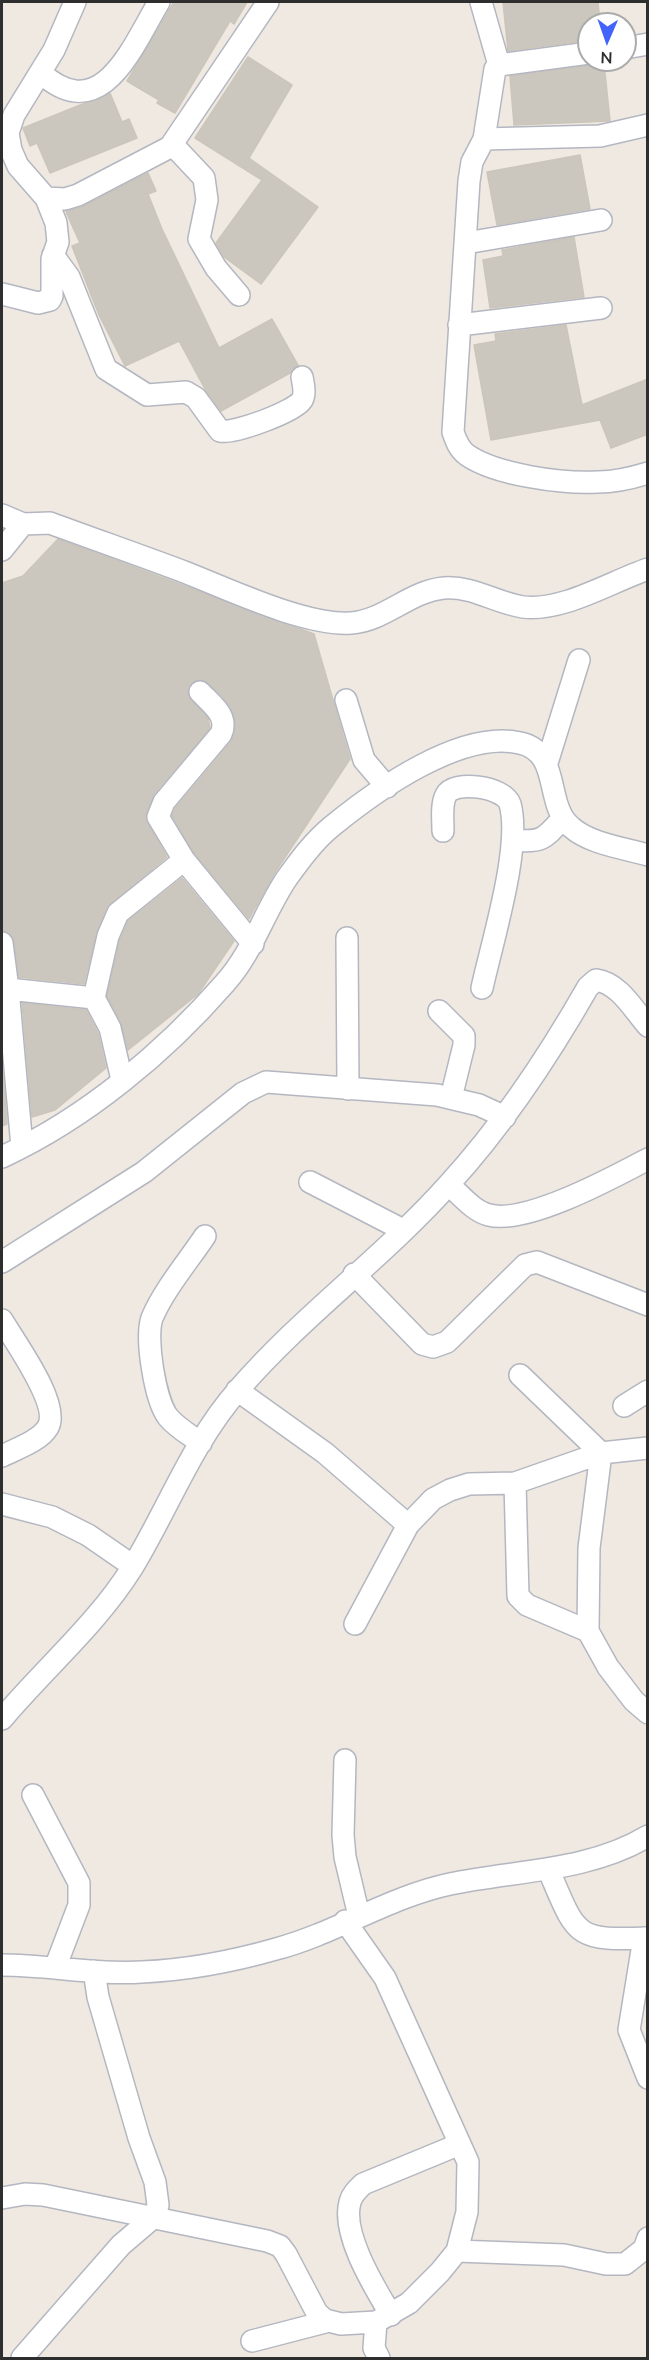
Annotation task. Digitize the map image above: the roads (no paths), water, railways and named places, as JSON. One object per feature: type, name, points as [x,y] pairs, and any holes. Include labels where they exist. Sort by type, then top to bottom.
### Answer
[{"type":"street","points":[[2,294],[38,303],[50,300],[53,255],[58,232],[46,198],[18,166],[10,150],[8,133],[14,115],[41,73],[75,2]]},
{"type":"street","points":[[41,73],[62,89],[80,92],[96,89],[109,81],[118,70],[159,2]]},
{"type":"street","points":[[46,198],[65,199],[78,195],[155,157],[172,144],[268,2]]},
{"type":"street","points":[[481,2],[499,65],[493,76],[484,139],[471,171],[452,420],[456,440],[467,454],[501,470],[597,483],[648,473]]},
{"type":"street","points":[[499,65],[577,55]]},
{"type":"street","points":[[484,139],[600,136],[648,125]]},
{"type":"street","points":[[172,144],[204,178],[207,200],[198,231],[199,239],[216,268],[239,295]]},
{"type":"street","points":[[466,243],[601,220]]},
{"type":"street","points":[[53,255],[69,276],[106,369],[138,392],[156,395],[176,390],[186,392],[196,398],[220,431],[233,432],[297,404],[303,394],[302,376]]},
{"type":"street","points":[[459,325],[601,308]]},
{"type":"street","points":[[2,515],[23,524],[50,523],[283,611],[349,623],[364,622],[422,593],[442,588],[463,588],[521,607],[562,604],[648,569]]},
{"type":"street","points":[[2,550],[23,524]]},
{"type":"street","points":[[547,763],[579,660]]},
{"type":"street","points":[[200,693],[223,717],[224,728],[221,735],[164,802],[158,817],[184,860],[253,944]]},
{"type":"street","points":[[346,700],[364,760],[387,786]]},
{"type":"street","points":[[2,1157],[71,1119],[122,1080],[194,1018],[227,981],[253,944],[285,881],[306,852],[330,828],[387,786],[438,758],[487,742],[523,743],[536,750],[547,763],[563,818],[572,828],[593,839],[648,855]]},
{"type":"street","points":[[443,831],[446,794],[452,789],[462,786],[498,791],[506,795],[510,805],[514,840],[482,988]]},
{"type":"street","points":[[514,840],[536,842],[545,838],[563,818]]},
{"type":"street","points":[[122,1080],[110,1028],[94,998],[108,936],[118,913],[184,860]]},
{"type":"street","points":[[347,938],[348,1089]]},
{"type":"street","points":[[2,943],[22,1147]]},
{"type":"street","points":[[2,1719],[100,1610],[133,1566],[201,1443],[237,1390],[315,1310],[449,1185],[505,1117],[547,1057],[588,987],[596,980],[606,981],[617,990],[648,1026]]},
{"type":"street","points":[[8,989],[94,998]]},
{"type":"street","points":[[439,1011],[464,1036],[451,1098]]},
{"type":"street","points":[[2,1262],[144,1172],[243,1093],[266,1082],[451,1098],[478,1105],[505,1117]]},
{"type":"street","points":[[449,1185],[476,1209],[500,1217],[518,1215],[596,1187],[648,1159]]},
{"type":"street","points":[[310,1182],[403,1230]]},
{"type":"street","points":[[201,1443],[178,1427],[161,1406],[149,1332],[161,1302],[205,1236]]},
{"type":"street","points":[[354,1274],[422,1344],[434,1347],[447,1342],[525,1265],[537,1262],[648,1305]]},
{"type":"street","points":[[2,1320],[45,1392],[50,1412],[49,1426],[39,1437],[2,1456]]},
{"type":"street","points":[[520,1375],[602,1453]]},
{"type":"street","points":[[237,1390],[299,1432],[408,1525]]},
{"type":"street","points":[[624,1406],[648,1391]]},
{"type":"street","points":[[354,1624],[408,1525],[426,1505],[450,1490],[469,1484],[515,1483],[602,1453],[648,1448]]},
{"type":"street","points":[[602,1453],[589,1548],[588,1631],[608,1667],[634,1701],[648,1713]]},
{"type":"street","points":[[515,1483],[518,1596],[527,1605],[588,1631]]},
{"type":"street","points":[[2,1504],[52,1517],[88,1535],[133,1566]]},
{"type":"street","points":[[2,2198],[25,2194],[43,2195],[251,2236],[280,2246],[317,2313],[329,2321],[341,2324],[383,2318],[409,2303],[429,2285],[457,2251],[465,2227],[469,2196],[468,2162],[385,1978],[352,1918],[345,1857],[345,1760]]},
{"type":"street","points":[[33,1795],[79,1883],[79,1905],[55,1968]]},
{"type":"street","points":[[2,1965],[142,1972],[248,1956],[298,1942],[424,1890],[449,1884],[549,1871],[642,1843]]},
{"type":"street","points":[[549,1871],[576,1926],[592,1938],[646,1938],[629,2030],[648,2078]]},
{"type":"street","points":[[22,2358],[120,2245],[155,2216],[158,2192],[139,2138],[98,1997],[94,1971]]},
{"type":"street","points":[[379,2358],[374,2348],[383,2318],[353,2237],[349,2204],[353,2194],[363,2184],[460,2144]]},
{"type":"street","points":[[457,2251],[564,2255],[606,2264],[625,2264],[644,2248],[648,2238]]},
{"type":"street","points":[[252,2341],[329,2321]]}]
